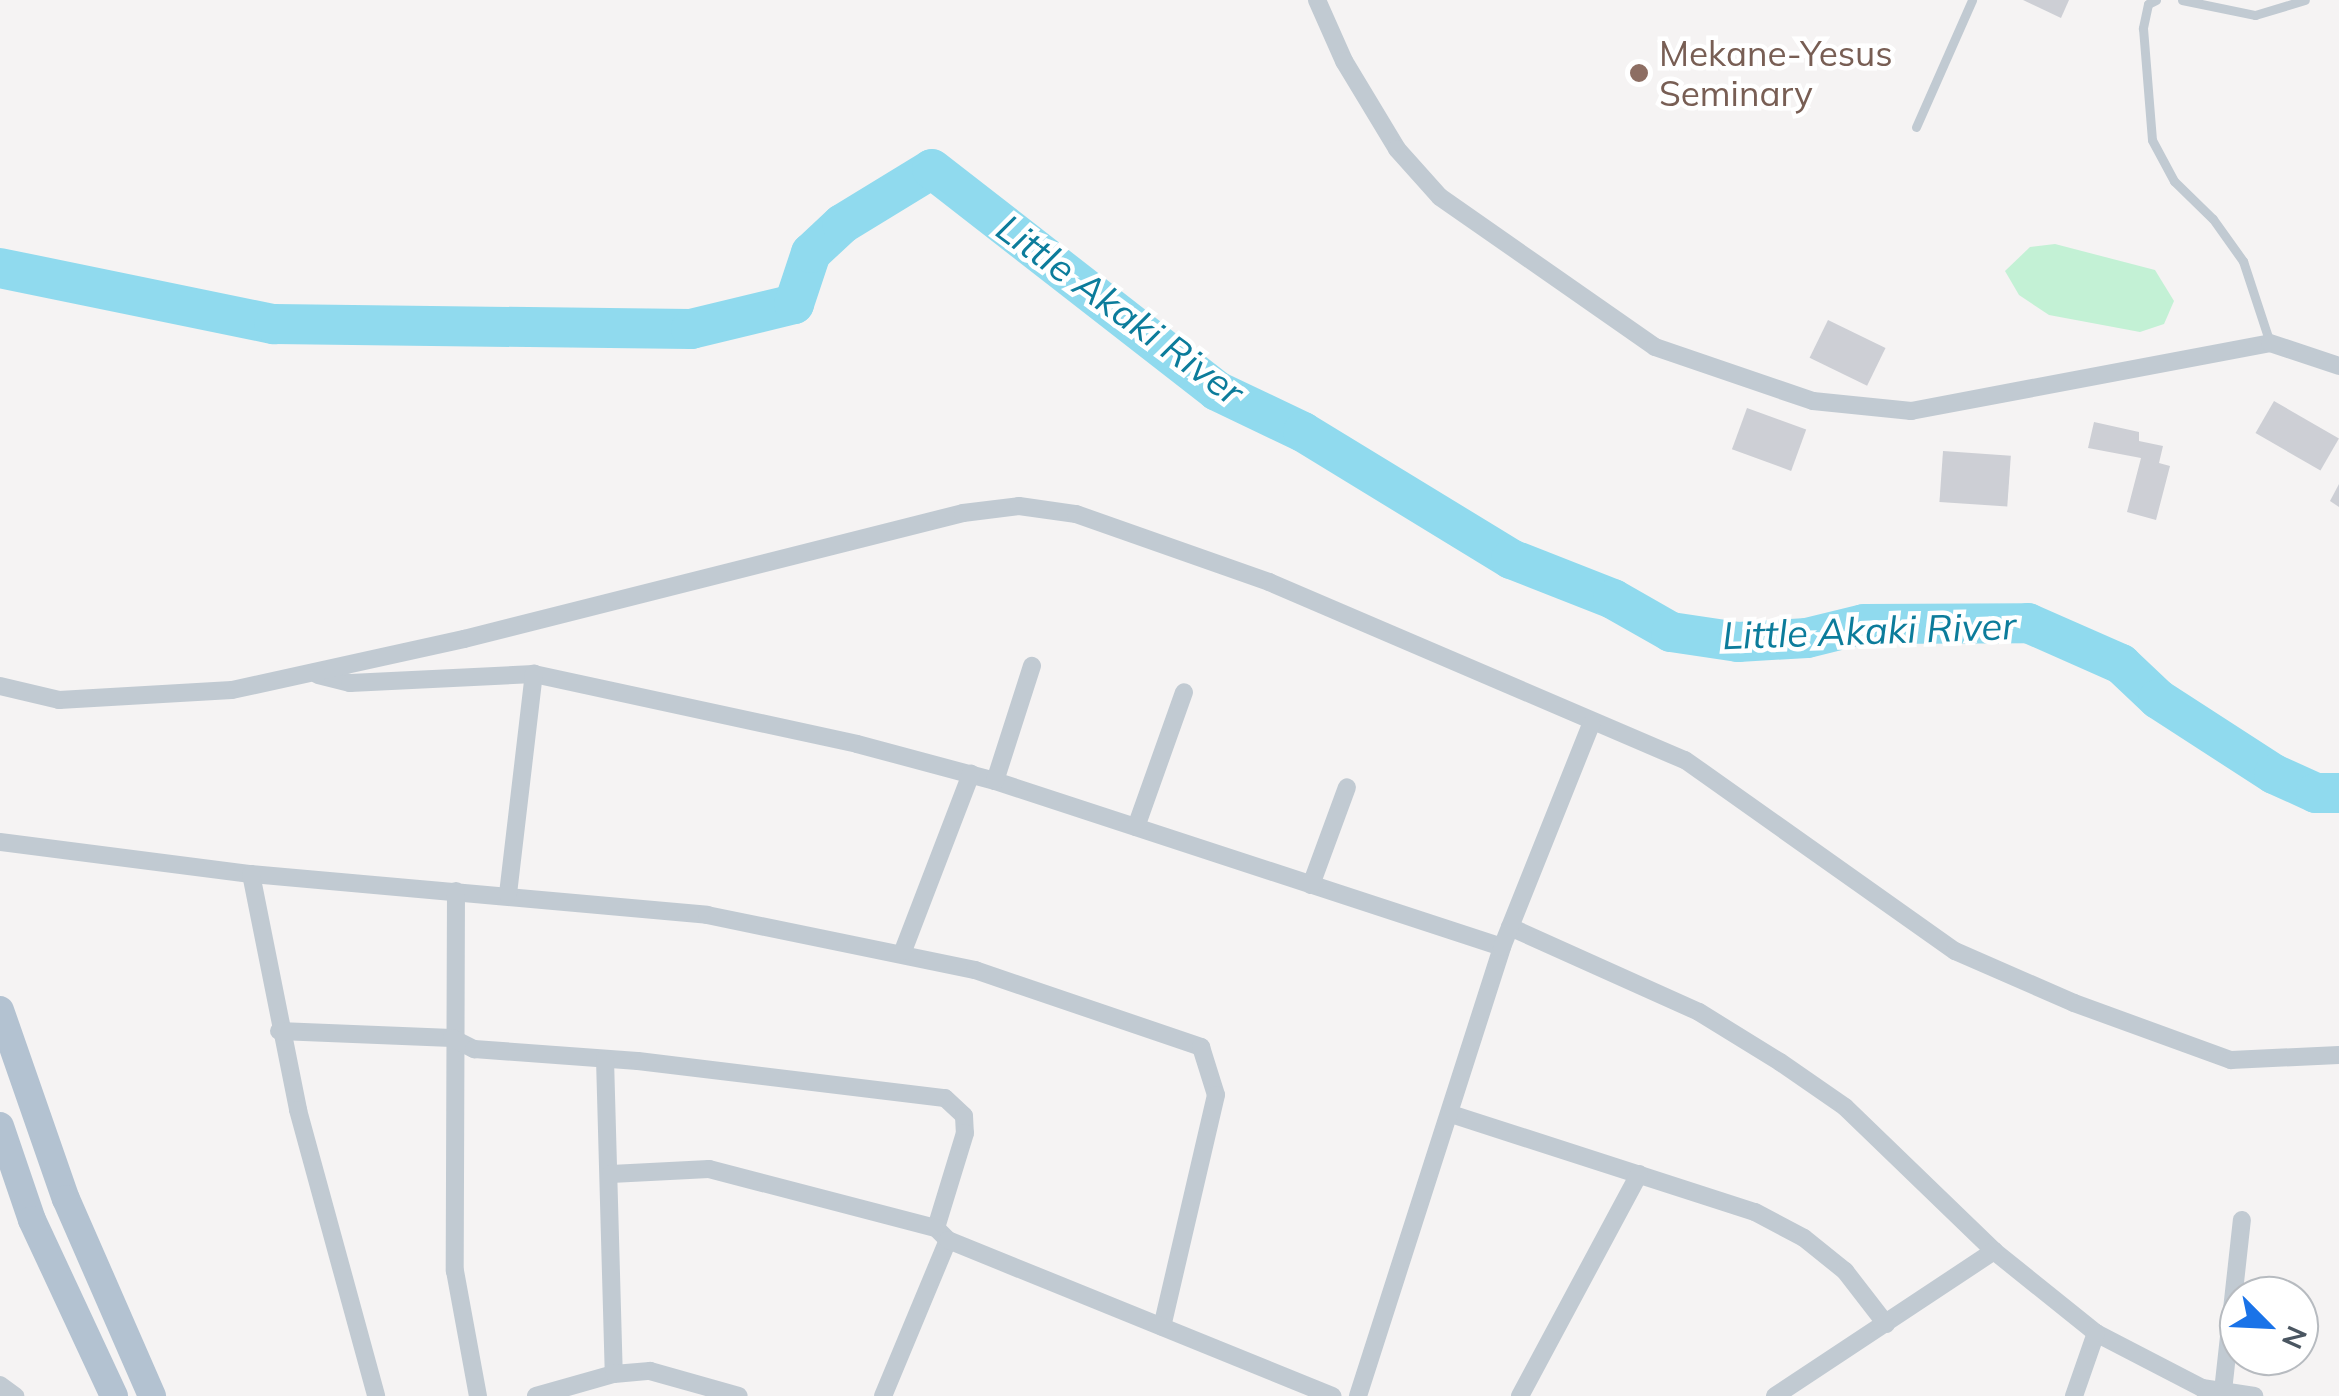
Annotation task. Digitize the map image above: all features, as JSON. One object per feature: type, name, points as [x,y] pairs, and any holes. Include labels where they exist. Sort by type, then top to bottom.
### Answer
[{"type":"main road","points":[[0,1010],[66,1200],[152,1396]]},
{"type":"main road","points":[[0,1126],[32,1220],[114,1396]]},
{"type":"street","points":[[1317,0],[1397,149],[1440,197],[1655,347],[1813,401],[1911,411],[2270,343],[2339,366]]},
{"type":"street","points":[[0,686],[59,700],[162,697],[316,675],[795,553],[1020,506],[1076,514],[1269,582],[1591,724],[1622,730],[1685,760],[1955,952],[2231,1060],[2339,1055]]},
{"type":"street","points":[[995,781],[1032,666]]},
{"type":"street","points":[[508,894],[534,674]]},
{"type":"street","points":[[316,675],[350,682],[534,674],[971,774],[1502,947]]},
{"type":"street","points":[[1136,827],[1184,692]]},
{"type":"street","points":[[1358,1396],[1502,947],[1591,724]]},
{"type":"street","points":[[903,951],[971,774]]},
{"type":"street","points":[[1311,885],[1347,787]]},
{"type":"street","points":[[0,842],[251,874],[508,894],[706,915],[903,951],[1111,1012],[1201,1047],[1210,1060],[1216,1096],[1162,1327]]},
{"type":"street","points":[[251,874],[279,1031],[376,1396]]},
{"type":"street","points":[[456,892],[452,1038],[455,1271],[478,1396]]},
{"type":"street","points":[[1510,927],[1698,1012],[1780,1062],[1910,1164],[1994,1251],[2096,1333],[2202,1392],[2254,1396]]},
{"type":"street","points":[[279,1031],[452,1038],[474,1049],[605,1059],[945,1098],[958,1105],[965,1133],[942,1234],[883,1396]]},
{"type":"street","points":[[605,1059],[614,1374]]},
{"type":"street","points":[[1451,1114],[1755,1212],[1804,1238],[1845,1271],[1886,1324]]},
{"type":"street","points":[[611,1174],[709,1169],[942,1234],[1333,1396]]},
{"type":"street","points":[[1520,1396],[1639,1174]]},
{"type":"street","points":[[2223,1391],[2242,1220]]},
{"type":"street","points":[[1775,1396],[1994,1251]]},
{"type":"street","points":[[2074,1396],[2096,1333]]},
{"type":"street","points":[[536,1396],[614,1374],[684,1377],[738,1396]]},
{"type":"street","points":[[0,1385],[15,1396]]},
{"type":"lane","points":[[1916,127],[1972,0]]},
{"type":"lane","points":[[2156,0],[2148,4],[2143,28],[2150,62],[2152,140],[2174,181],[2214,219],[2242,261],[2270,343]]},
{"type":"lane","points":[[2182,0],[2255,14],[2305,0]]},
{"type":"green space","points":[[2055,244],[2155,270],[2174,301],[2164,324],[2140,332],[2049,315],[2019,295],[2005,271],[2030,247]]},
{"type":"building","points":[[2023,0],[2069,0],[2061,18]]},
{"type":"building","points":[[1828,320],[1886,348],[1867,386],[1810,358]]},
{"type":"building","points":[[2274,401],[2339,438],[2320,471],[2256,433]]},
{"type":"building","points":[[1747,408],[1806,430],[1791,471],[1732,449]]},
{"type":"building","points":[[2094,422],[2139,432],[2139,441],[2163,446],[2159,463],[2170,466],[2156,520],[2127,512],[2141,458],[2088,448]]},
{"type":"building","points":[[1943,451],[2011,456],[2007,507],[1939,502]]},
{"type":"building","points":[[2339,484],[2339,507],[2330,501]]},
{"type":"waterway","name":"Little Akaki River","points":[[0,268],[274,324],[691,329],[794,304],[811,253],[842,224],[932,169],[1217,391],[1303,432],[1511,559],[1613,599],[1671,632],[1738,642],[1807,638],[1864,624],[2028,623],[2121,664],[2158,699],[2274,774],[2316,793],[2339,793]]},
{"type":"place","name":"Mekane-Yesus Seminary","points":[[1639,73]]}]
